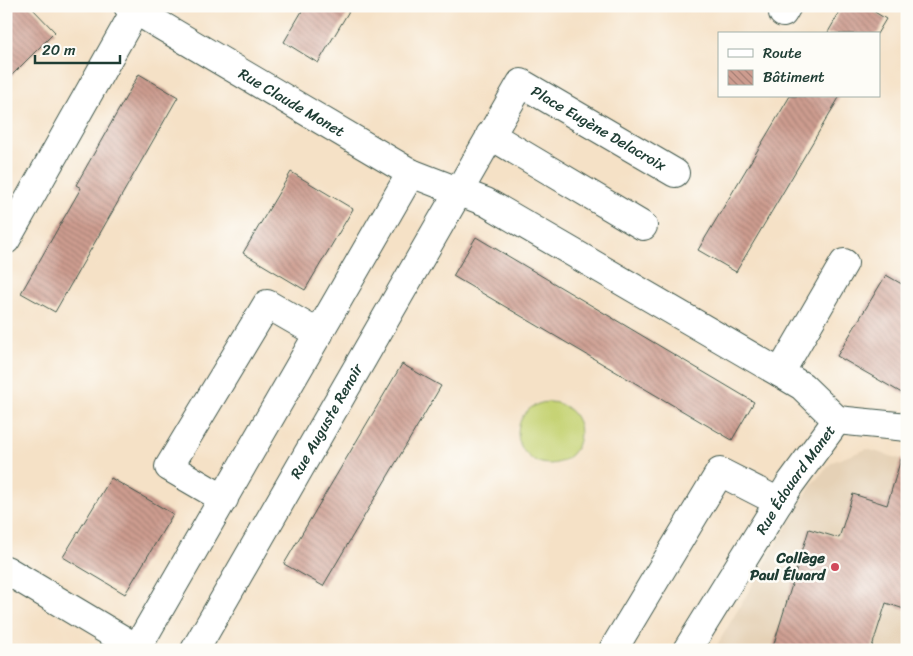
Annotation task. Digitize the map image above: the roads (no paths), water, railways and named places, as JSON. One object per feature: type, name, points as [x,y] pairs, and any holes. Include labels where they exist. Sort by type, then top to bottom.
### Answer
[{"type":"street","name":"Rue Claude Monet","points":[[132,8],[411,173],[486,202],[780,373],[802,386],[837,420]]},
{"type":"street","points":[[6,240],[132,8]]},
{"type":"street","name":"Place Eugène Delacroix","points":[[460,193],[490,135],[521,83],[675,173]]},
{"type":"street","points":[[490,135],[644,226]]},
{"type":"street","points":[[6,570],[139,649],[411,173]]},
{"type":"street","name":"Rue Auguste Renoir","points":[[195,650],[460,193]]},
{"type":"street","points":[[780,373],[844,263]]},
{"type":"street","points":[[224,499],[169,467],[267,304],[319,334]]},
{"type":"street","name":"Rue Édouard Manet","points":[[687,650],[779,502],[837,420],[907,427]]},
{"type":"street","points":[[613,650],[720,472],[779,502]]},
{"type":"place","name":"Collège Paul Éluard","points":[[835,567]]}]
